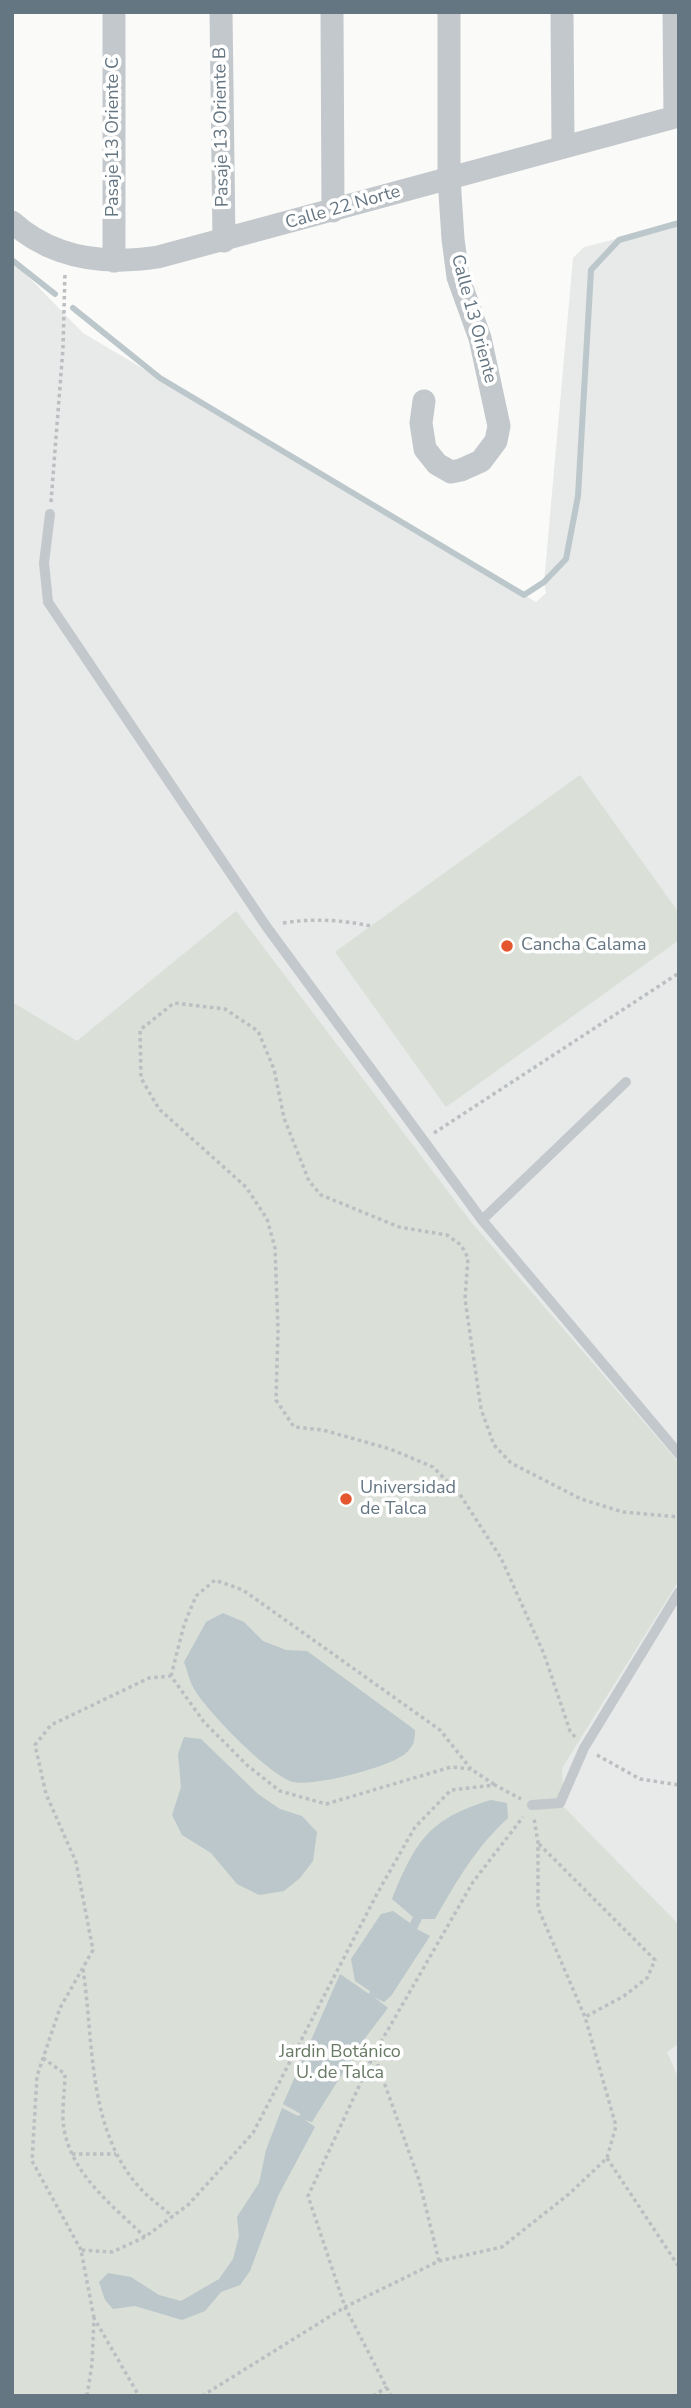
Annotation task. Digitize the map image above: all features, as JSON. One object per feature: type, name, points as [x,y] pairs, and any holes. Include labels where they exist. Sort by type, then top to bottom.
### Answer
[{"type":"street","name":"Pasaje 13 Oriente C","points":[[114,12],[114,261]]},
{"type":"street","name":"Pasaje 13 Oriente B","points":[[221,12],[224,241]]},
{"type":"street","points":[[332,12],[333,211]]},
{"type":"street","name":"Calle 13 Oriente","points":[[424,401],[421,423],[425,449],[437,464],[451,472],[481,461],[496,441],[499,426],[480,338],[458,276],[453,239],[449,178],[449,12]]},
{"type":"street","points":[[562,12],[563,148]]},
{"type":"street","points":[[674,12],[677,117]]},
{"type":"street","name":"Calle 22 Norte","points":[[12,222],[32,237],[65,253],[114,261],[158,257],[677,117]]},
{"type":"lane","points":[[50,514],[44,563],[47,602],[266,926],[482,1220],[679,1454]]},
{"type":"lane","points":[[482,1220],[626,1083]]},
{"type":"lane","points":[[532,1805],[559,1803],[584,1748],[679,1592]]},
{"type":"path","points":[[50,514],[63,348],[65,253]]},
{"type":"path","points":[[266,926],[306,920],[342,920],[371,926]]},
{"type":"path","points":[[423,1140],[679,973]]},
{"type":"path","points":[[679,1517],[623,1512],[581,1499],[511,1464],[494,1446],[481,1409],[472,1358],[465,1299],[468,1258],[461,1245],[447,1235],[399,1227],[321,1195],[309,1181],[284,1118],[274,1069],[258,1031],[225,1009],[174,1003],[140,1030],[141,1078],[159,1110],[246,1187],[267,1219],[275,1248],[278,1330],[276,1400],[294,1427],[323,1430],[390,1449],[433,1468],[459,1493],[501,1558],[544,1654],[570,1731],[584,1748],[640,1779],[679,1785]]},
{"type":"path","points":[[471,1769],[451,1767],[326,1804],[280,1791],[248,1766],[204,1722],[171,1675],[184,1625],[196,1597],[215,1580],[243,1590],[440,1730],[471,1769],[532,1805]]},
{"type":"path","points":[[87,2396],[92,2364],[94,2318],[80,2250],[32,2161],[37,2076],[60,2008],[93,1950],[76,1862],[47,1794],[35,1745],[51,1726],[149,1678],[171,1675]]},
{"type":"path","points":[[80,2250],[112,2252],[145,2237],[189,2204],[253,2133],[378,1892],[415,1827],[451,1790],[495,1785]]},
{"type":"path","points":[[202,2396],[345,2307],[439,2261],[502,2247],[569,2194],[607,2158],[616,2126],[585,2017],[538,1908],[538,1843],[532,1805]]},
{"type":"path","points":[[391,2396],[345,2307],[308,2196],[374,2054],[473,1882],[532,1805]]},
{"type":"path","points":[[538,1843],[655,1960],[647,1978],[624,1996],[585,2017]]},
{"type":"path","points":[[83,1968],[102,2120],[117,2154],[140,2188],[173,2217]]},
{"type":"path","points":[[374,2054],[419,2179],[439,2261]]},
{"type":"path","points":[[43,2058],[65,2074],[64,2128],[74,2162],[100,2193],[145,2237]]},
{"type":"path","points":[[72,2154],[117,2154]]},
{"type":"path","points":[[607,2158],[679,2267]]},
{"type":"path","points":[[94,2318],[139,2396]]},
{"type":"path","points":[[373,2396],[387,2387]]},
{"type":"shaded area","name":"Universidad de Talca","points":[[679,223],[679,2396],[12,2396],[12,260],[83,333],[536,602],[546,593],[544,582],[573,258],[584,247]]},
{"type":"shaded area","points":[[223,1613],[244,1622],[263,1641],[286,1650],[307,1651],[415,1730],[411,1748],[385,1764],[317,1782],[293,1782],[270,1768],[241,1743],[203,1702],[192,1685],[184,1662],[206,1622]]},
{"type":"shaded area","points":[[184,1737],[201,1739],[258,1794],[280,1809],[302,1816],[317,1832],[313,1861],[300,1878],[284,1891],[259,1895],[237,1884],[211,1853],[182,1835],[172,1815],[181,1787],[178,1754]]},
{"type":"shaded area","points":[[491,1800],[507,1803],[508,1818],[476,1853],[435,1919],[422,1919],[417,1929],[430,1936],[391,1996],[384,2002],[374,1997],[388,2008],[362,2042],[312,2122],[305,2120],[315,2127],[278,2196],[250,2271],[240,2285],[221,2292],[205,2311],[182,2320],[135,2306],[113,2309],[105,2300],[99,2282],[108,2273],[131,2277],[159,2295],[181,2301],[219,2279],[233,2259],[239,2236],[237,2217],[259,2183],[266,2150],[282,2108],[298,2116],[301,2114],[283,2104],[340,1974],[369,1994],[370,1991],[355,1981],[351,1959],[381,1914],[393,1911],[410,1923],[413,1917],[392,1899],[417,1847],[438,1824],[452,1815]]},
{"type":"green space","name":"Cancha Calama","points":[[580,775],[679,913],[679,940],[446,1107],[335,952]]},
{"type":"green space","name":"Jardin Botánico U. de Talca","points":[[236,911],[471,1222],[679,1463],[679,1580],[562,1768],[563,1795],[560,1803],[679,1925],[679,2043],[667,2052],[679,2080],[679,2396],[12,2396],[12,1002],[77,1041]]},
{"type":"waterway","points":[[73,308],[160,378],[524,595],[544,582],[566,559],[578,496],[591,270],[619,240],[679,223]]},
{"type":"waterway","points":[[12,260],[55,294]]},
{"type":"place","name":"Cancha Calama","points":[[507,946]]},
{"type":"place","name":"Universidad de Talca","points":[[346,1499]]}]
